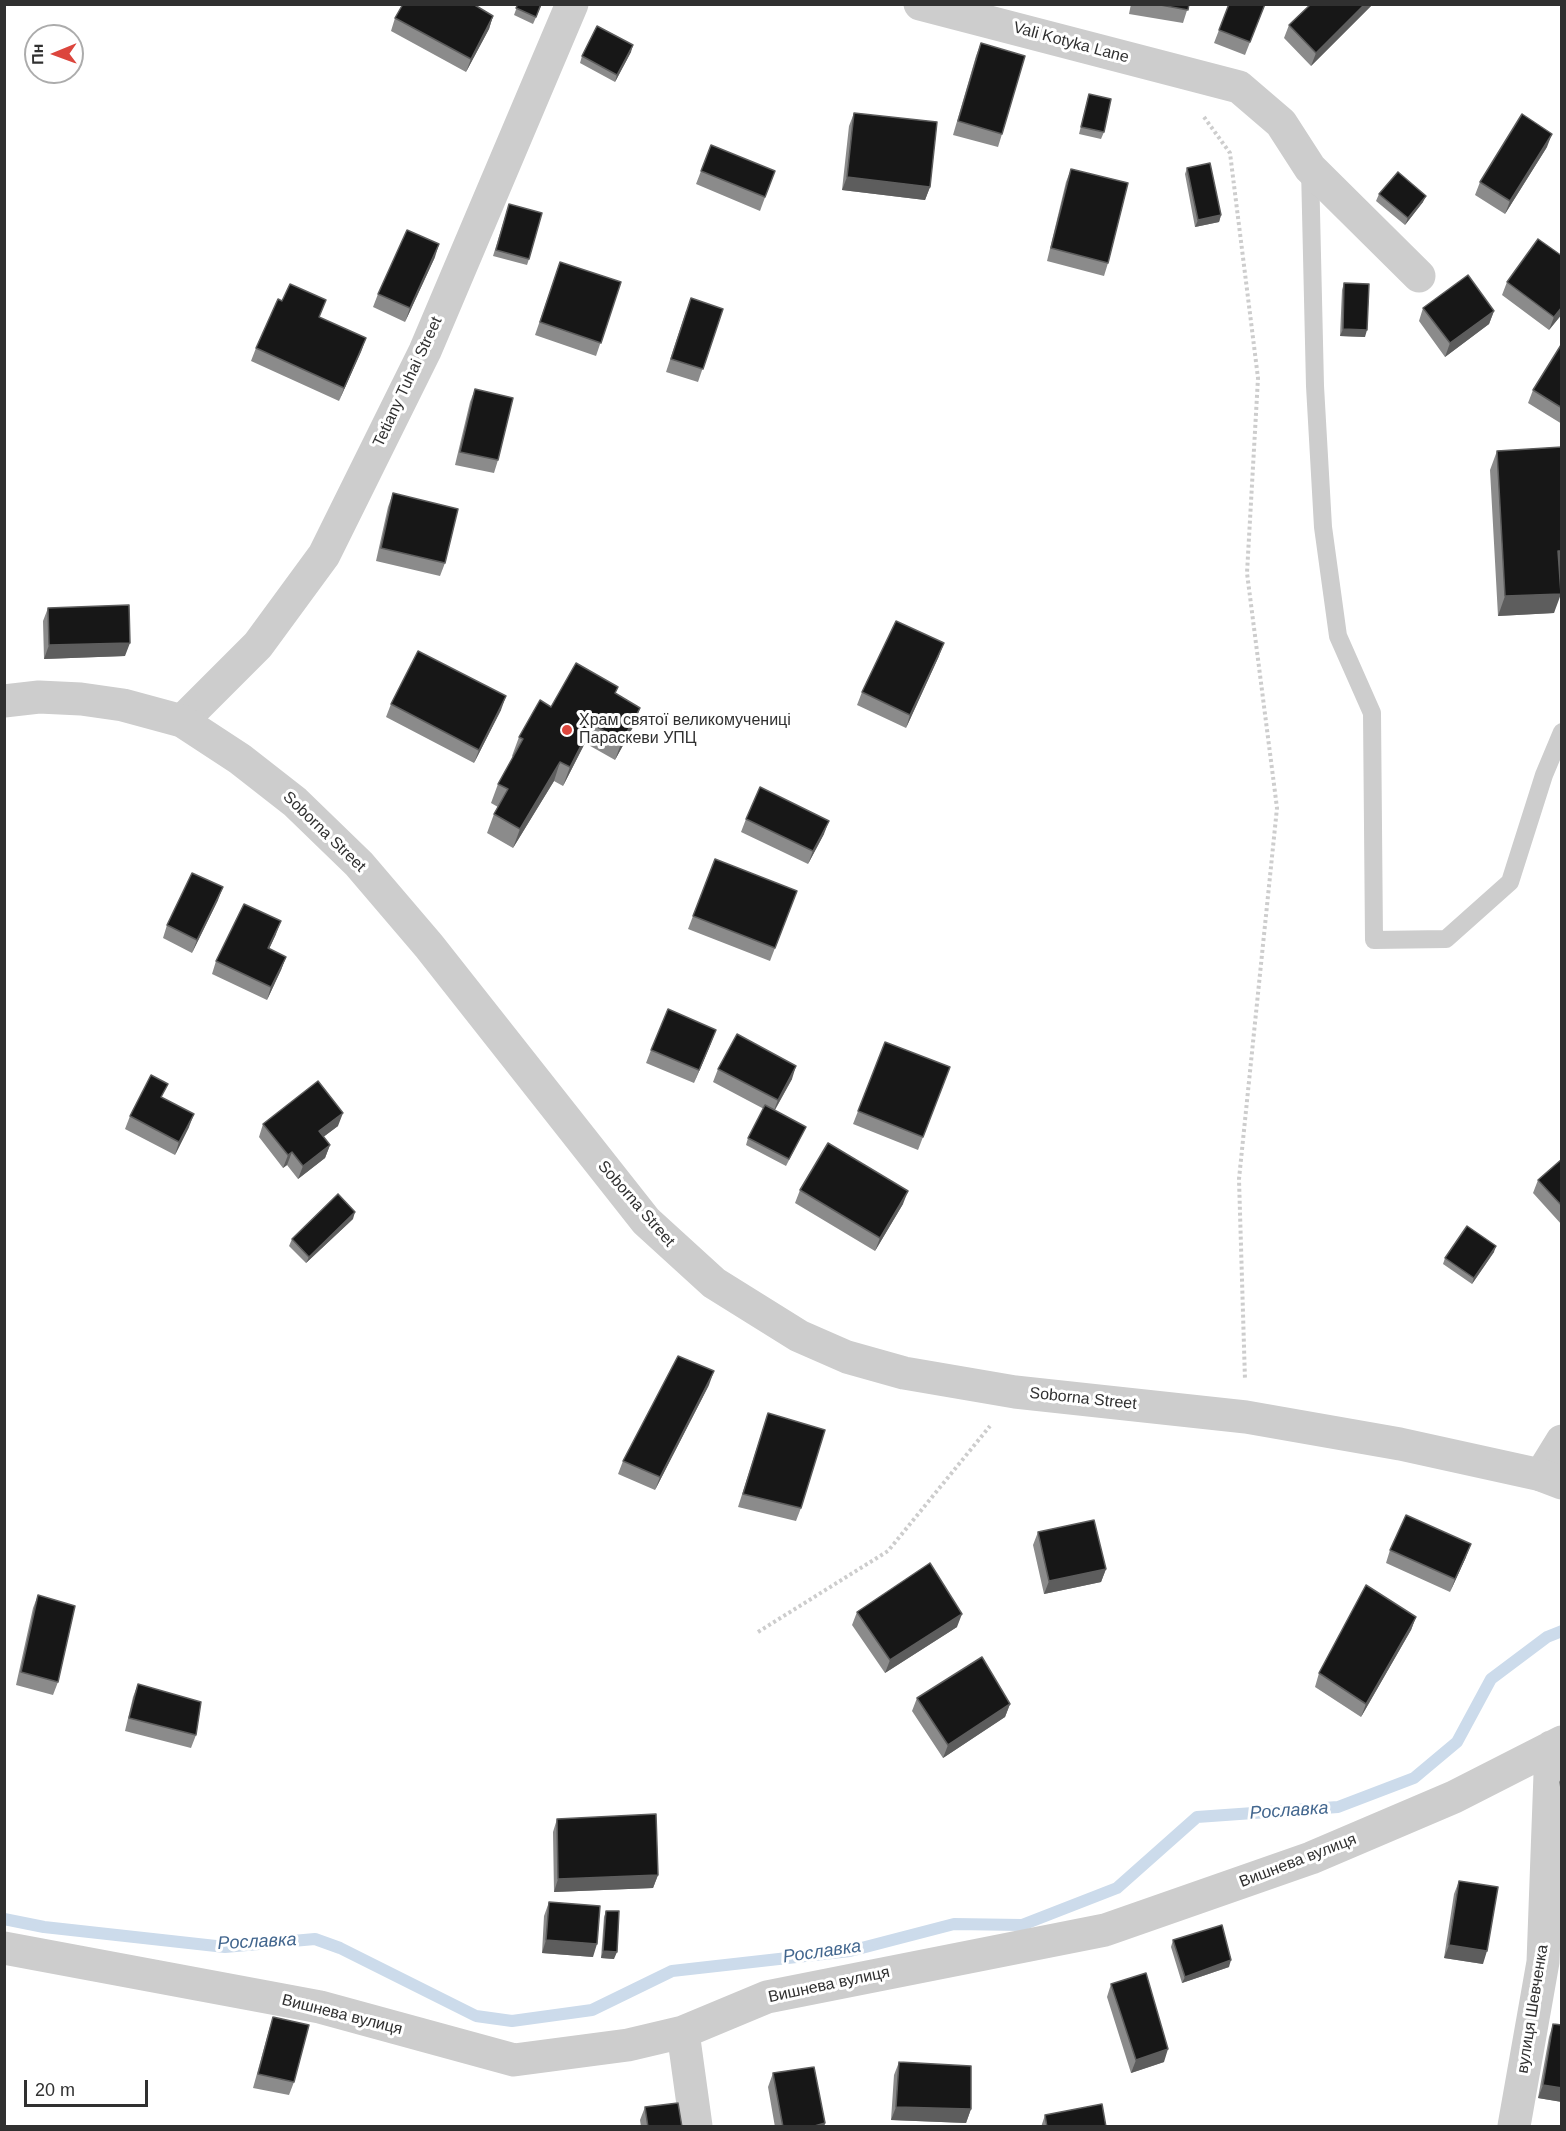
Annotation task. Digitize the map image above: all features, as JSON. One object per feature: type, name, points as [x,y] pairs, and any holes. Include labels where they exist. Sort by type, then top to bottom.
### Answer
[{"type":"street","name":"Tetiany Tuhai Street","points":[[182,721],[258,645],[324,555],[425,351],[572,4]]},
{"type":"street","points":[[920,4],[973,10]]},
{"type":"street","name":"Vali Kotyka Lane","points":[[973,10],[1170,70],[1239,87],[1281,123],[1310,168],[1419,276]]},
{"type":"street","name":"Soborna Street","points":[[4,701],[39,697],[81,699],[123,705],[182,721],[240,759],[295,802],[359,864],[429,946],[646,1221],[714,1283],[790,1331],[848,1357],[904,1373],[1015,1392],[1246,1417],[1400,1444],[1551,1479]]},
{"type":"street","points":[[1551,1479],[1562,1440]]},
{"type":"street","name":"Вишнева вулиця","points":[[4,1948],[320,2007],[514,2060],[628,2045],[683,2032],[767,1997],[1106,1930],[1311,1858],[1454,1797],[1556,1744]]},
{"type":"street","name":"вулиця Шевченка","points":[[1514,2127],[1543,1962],[1556,1744]]},
{"type":"street","points":[[683,2032],[696,2127]]},
{"type":"lane","points":[[1310,168],[1323,527],[1338,636],[1372,713],[1374,940],[1446,939],[1510,882],[1544,775],[1562,732]]},
{"type":"path","points":[[1170,70],[1230,153],[1258,378],[1247,573],[1277,808],[1239,1179],[1246,1417]]},
{"type":"path","points":[[758,1632],[888,1551],[967,1456],[1015,1392]]},
{"type":"building","points":[[403,4],[473,4],[493,16],[471,59],[395,18]]},
{"type":"building","points":[[518,4],[541,4],[536,17],[516,8]]},
{"type":"building","points":[[1155,4],[1189,4],[1188,10]]},
{"type":"building","points":[[1229,4],[1265,4],[1250,42],[1219,30]]},
{"type":"building","points":[[1311,4],[1365,4],[1316,53],[1289,25]]},
{"type":"building","points":[[597,26],[633,45],[617,75],[582,56]]},
{"type":"building","points":[[981,43],[1025,56],[1002,134],[958,121]]},
{"type":"building","points":[[1089,94],[1111,99],[1104,132],[1081,127]]},
{"type":"building","points":[[854,113],[937,122],[930,187],[847,177]]},
{"type":"building","points":[[1522,114],[1552,134],[1510,201],[1480,182]]},
{"type":"building","points":[[711,145],[775,171],[765,197],[701,171]]},
{"type":"building","points":[[1210,163],[1221,215],[1198,220],[1187,168]]},
{"type":"building","points":[[1071,169],[1128,183],[1108,263],[1051,248]]},
{"type":"building","points":[[1398,172],[1426,196],[1408,218],[1379,194]]},
{"type":"building","points":[[509,204],[542,213],[529,259],[496,250]]},
{"type":"building","points":[[407,230],[439,244],[410,308],[378,294]]},
{"type":"building","points":[[1538,239],[1562,256],[1562,307],[1554,317],[1507,282]]},
{"type":"building","points":[[560,262],[621,282],[601,343],[540,322]]},
{"type":"building","points":[[1468,275],[1494,311],[1450,343],[1423,308]]},
{"type":"building","points":[[1344,283],[1369,284],[1367,330],[1343,329]]},
{"type":"building","points":[[290,284],[326,300],[319,317],[366,338],[344,388],[256,348],[278,299],[282,301]]},
{"type":"building","points":[[691,298],[723,309],[703,369],[671,359]]},
{"type":"building","points":[[1562,345],[1562,408],[1533,390]]},
{"type":"building","points":[[475,389],[513,398],[498,460],[460,452]]},
{"type":"building","points":[[1562,447],[1562,551],[1558,551],[1561,594],[1505,596],[1497,451]]},
{"type":"building","points":[[393,493],[458,509],[445,563],[381,548]]},
{"type":"building","points":[[129,605],[130,643],[49,645],[48,608]]},
{"type":"building","points":[[896,621],[944,643],[910,715],[862,692]]},
{"type":"building","points":[[418,651],[506,696],[479,750],[391,704]]},
{"type":"building","points":[[576,663],[618,687],[615,693],[640,708],[622,741],[592,724],[570,767],[560,762],[520,829],[494,814],[508,789],[498,784],[523,739],[519,737],[540,700],[551,707]]},
{"type":"building","points":[[760,787],[829,821],[813,851],[746,819]]},
{"type":"building","points":[[715,859],[797,891],[775,948],[693,916]]},
{"type":"building","points":[[192,873],[223,887],[197,940],[167,925]]},
{"type":"building","points":[[244,904],[281,921],[268,948],[286,957],[271,987],[216,961]]},
{"type":"building","points":[[668,1009],[716,1030],[699,1070],[651,1050]]},
{"type":"building","points":[[737,1034],[796,1066],[778,1100],[718,1069]]},
{"type":"building","points":[[885,1042],[950,1067],[923,1137],[858,1111]]},
{"type":"building","points":[[151,1075],[168,1084],[161,1097],[194,1114],[179,1142],[130,1116]]},
{"type":"building","points":[[318,1081],[343,1113],[319,1131],[330,1145],[303,1166],[292,1152],[288,1155],[263,1124]]},
{"type":"building","points":[[765,1105],[806,1127],[789,1159],[748,1138]]},
{"type":"building","points":[[828,1143],[908,1191],[880,1238],[800,1190]]},
{"type":"building","points":[[1562,1159],[1562,1206],[1538,1180]]},
{"type":"building","points":[[338,1194],[355,1212],[309,1257],[292,1239]]},
{"type":"building","points":[[1467,1226],[1496,1246],[1474,1278],[1445,1258]]},
{"type":"building","points":[[678,1356],[714,1371],[660,1477],[623,1461]]},
{"type":"building","points":[[768,1413],[825,1430],[801,1508],[743,1494]]},
{"type":"building","points":[[1406,1515],[1471,1544],[1455,1579],[1390,1550]]},
{"type":"building","points":[[1094,1520],[1106,1569],[1049,1581],[1038,1532]]},
{"type":"building","points":[[930,1563],[962,1614],[890,1660],[857,1612]]},
{"type":"building","points":[[1366,1585],[1416,1617],[1366,1704],[1319,1673]]},
{"type":"building","points":[[38,1595],[75,1606],[58,1682],[21,1672]]},
{"type":"building","points":[[982,1657],[1010,1704],[948,1745],[917,1698]]},
{"type":"building","points":[[138,1684],[201,1702],[196,1735],[129,1718]]},
{"type":"building","points":[[656,1814],[658,1875],[558,1879],[557,1819]]},
{"type":"building","points":[[1459,1881],[1498,1887],[1487,1951],[1449,1945]]},
{"type":"building","points":[[549,1902],[600,1906],[597,1944],[546,1940]]},
{"type":"building","points":[[606,1911],[619,1911],[617,1952],[603,1951]]},
{"type":"building","points":[[1222,1925],[1231,1960],[1185,1977],[1173,1940]]},
{"type":"building","points":[[1146,1973],[1168,2049],[1136,2060],[1111,1984]]},
{"type":"building","points":[[273,2017],[309,2025],[294,2082],[258,2074]]},
{"type":"building","points":[[1553,2024],[1562,2025],[1562,2088],[1543,2085]]},
{"type":"building","points":[[899,2062],[971,2066],[971,2109],[896,2107]]},
{"type":"building","points":[[814,2067],[825,2123],[811,2127],[783,2127],[773,2073]]},
{"type":"building","points":[[678,2103],[682,2127],[648,2127],[645,2107]]},
{"type":"building","points":[[1102,2104],[1106,2127],[1047,2127],[1045,2115]]},
{"type":"waterway","name":"Рославка","points":[[4,1919],[44,1927],[225,1947],[315,1939],[340,1948],[476,2016],[512,2021],[592,2010],[672,1971],[850,1951],[954,1924],[1022,1925],[1117,1888],[1197,1817],[1338,1807],[1414,1778],[1457,1742],[1491,1679],[1547,1637],[1562,1631]]},
{"type":"place","name":"Храм святої великомучениці Параскеви УПЦ","points":[[567,730]]}]
